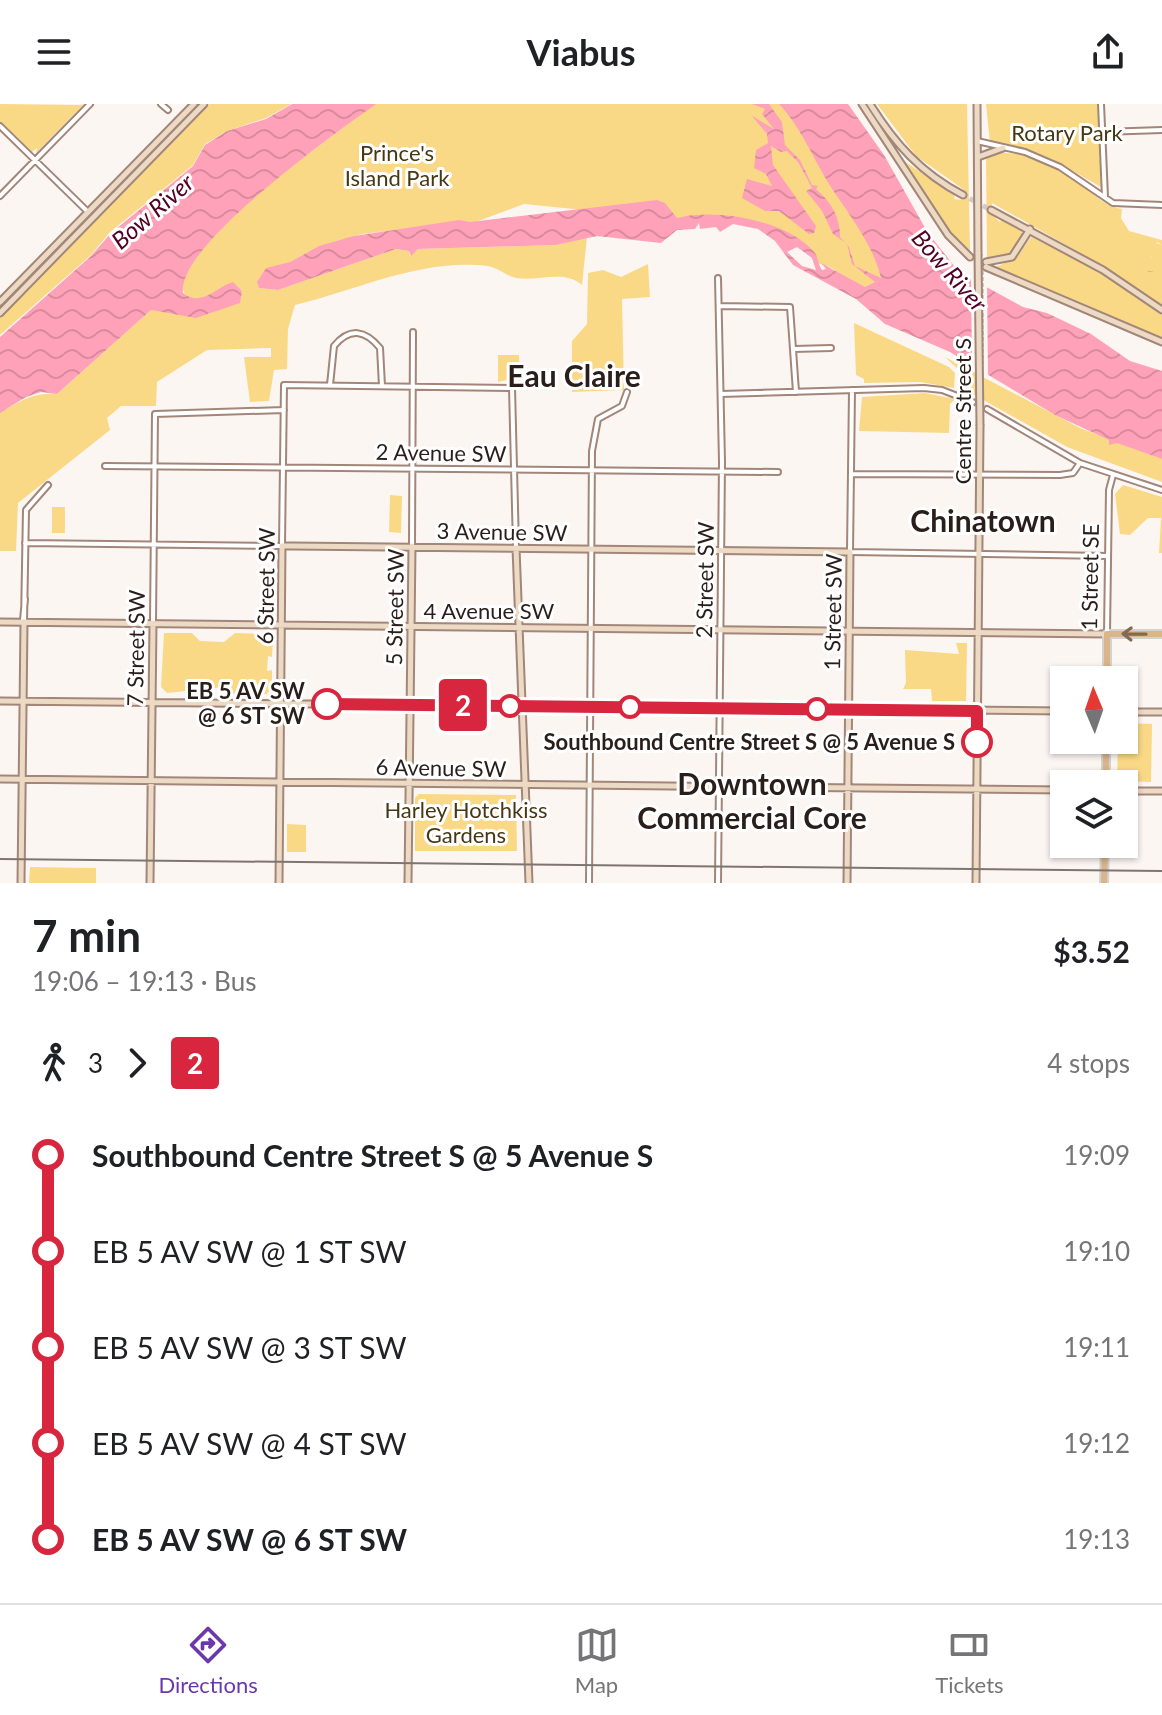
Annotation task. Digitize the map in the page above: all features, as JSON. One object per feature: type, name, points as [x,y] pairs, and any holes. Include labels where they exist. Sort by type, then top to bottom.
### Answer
[{"type":"main road","points":[[1,307],[88,212],[194,104]]},
{"type":"main road","points":[[1,307],[204,104]]},
{"type":"main road","points":[[862,104],[948,235],[970,257]]},
{"type":"main road","points":[[870,104],[912,160],[941,184],[963,195]]},
{"type":"main road","name":"Centre Street S","points":[[976,883],[980,474],[977,104]]},
{"type":"main road","points":[[977,158],[1003,148]]},
{"type":"main road","points":[[991,210],[1103,270],[1162,310]]},
{"type":"main road","points":[[1030,229],[1012,257],[986,265],[1162,342]]},
{"type":"main road","name":"3 Avenue SW","points":[[282,546],[850,552]]},
{"type":"main road","name":"6 Street SW","points":[[279,883],[282,546]]},
{"type":"main road","name":"5 Street SW","points":[[408,883],[412,546]]},
{"type":"main road","points":[[516,548],[529,883]]},
{"type":"main road","name":"1 Street SW","points":[[847,883],[850,552]]},
{"type":"main road","name":"4 Avenue SW","points":[[0,622],[1107,634]]},
{"type":"main road","points":[[21,883],[24,622]]},
{"type":"main road","name":"7 Street SW","points":[[150,883],[153,623]]},
{"type":"main road","points":[[1107,634],[1162,634]]},
{"type":"main road","name":"1 Street SE","points":[[1107,634],[1107,666]]},
{"type":"main road","points":[[0,701],[1050,711]]},
{"type":"main road","points":[[1138,712],[1162,712]]},
{"type":"main road","name":"6 Avenue SW","points":[[0,779],[1050,790]]},
{"type":"main road","points":[[1138,791],[1162,791]]},
{"type":"main road","points":[[1104,883],[1105,858]]},
{"type":"street","points":[[0,196],[90,104]]},
{"type":"street","points":[[161,104],[168,110]]},
{"type":"street","points":[[1101,104],[1105,197]]},
{"type":"street","points":[[0,126],[88,212]]},
{"type":"street","points":[[1102,132],[1162,130]]},
{"type":"street","points":[[977,141],[1060,167],[1124,206],[1162,205]]},
{"type":"street","name":"2 Street SW","points":[[718,278],[722,471],[718,883]]},
{"type":"street","points":[[719,306],[788,306],[793,314],[796,392]]},
{"type":"street","name":"5 Street SW","points":[[412,546],[413,332]]},
{"type":"street","points":[[382,386],[380,348],[366,333],[349,333],[334,346],[330,385],[413,387],[512,388],[516,548]]},
{"type":"street","points":[[794,349],[831,348]]},
{"type":"street","name":"6 Street SW","points":[[282,546],[284,385],[330,385]]},
{"type":"street","points":[[721,394],[924,388],[942,390],[973,402]]},
{"type":"street","name":"1 Street SW","points":[[850,552],[852,390]]},
{"type":"street","points":[[589,883],[593,471],[598,419],[622,406],[627,392]]},
{"type":"street","points":[[987,409],[1080,463],[1162,490]]},
{"type":"street","name":"7 Street SW","points":[[153,623],[155,414],[284,410]]},
{"type":"street","points":[[851,474],[1069,475],[1080,463]]},
{"type":"street","name":"2 Avenue SW","points":[[105,466],[778,472]]},
{"type":"street","name":"1 Street SE","points":[[1107,634],[1109,490],[1113,475]]},
{"type":"street","points":[[24,622],[26,510],[48,485]]},
{"type":"street","name":"3 Avenue SW","points":[[25,543],[282,546]]},
{"type":"street","name":"3 Avenue SW","points":[[850,552],[1108,556]]},
{"type":"green space","points":[[0,104],[84,104],[36,153],[37,148],[32,152],[0,121]]},
{"type":"green space","points":[[210,104],[291,104],[266,118],[227,131],[205,144],[193,165],[110,232],[91,255],[0,335],[0,318]]},
{"type":"green space","name":"Prince's Island Park","points":[[374,104],[781,104],[823,163],[855,216],[883,279],[865,288],[856,286],[832,268],[815,262],[808,251],[757,221],[683,220],[524,204],[470,224],[459,222],[362,234],[316,248],[259,279],[260,288],[278,290],[396,249],[409,251],[410,256],[418,249],[556,245],[587,237],[582,285],[567,278],[516,278],[488,266],[463,265],[414,271],[295,305],[288,329],[287,369],[274,370],[269,401],[250,402],[244,357],[271,357],[271,348],[207,350],[157,382],[156,406],[121,406],[107,418],[110,430],[18,503],[16,551],[0,551],[0,413],[34,396],[57,394],[151,310],[209,314],[239,303],[242,290],[199,300],[186,298],[181,283],[209,237],[258,192]]},
{"type":"green space","points":[[877,104],[967,104],[970,251],[950,232],[901,159],[955,195],[954,199],[964,200],[963,189],[916,156]]},
{"type":"green space","name":"Rotary Park","points":[[986,104],[1098,104],[1101,187],[1052,159],[1016,146],[990,143]]},
{"type":"green space","points":[[994,153],[1018,154],[1053,166],[1106,203],[1122,209],[1121,218],[1129,231],[1162,240],[1162,245],[1157,242],[1151,254],[1155,271],[1162,272],[1162,307],[1103,266],[992,203],[991,214],[1000,222],[1002,219],[1020,228],[1023,236],[1009,255],[987,259],[986,157]]},
{"type":"green space","points":[[1031,237],[1097,269],[1162,315],[1162,338],[994,268],[1017,257]]},
{"type":"green space","points":[[1148,240],[1162,245],[1162,272],[1147,272],[1152,257],[1147,249]]},
{"type":"green space","points":[[648,264],[650,297],[622,299],[624,390],[572,392],[572,341],[587,324],[588,273],[603,270],[621,277]]},
{"type":"green space","points":[[854,323],[949,367],[955,373],[954,388],[920,382],[864,383],[864,379],[856,375]]},
{"type":"green space","points":[[498,355],[519,355],[520,382],[511,379],[498,382]]},
{"type":"green space","points":[[945,357],[1080,428],[1162,459],[1162,482],[1067,447],[964,389],[962,373]]},
{"type":"green space","points":[[925,393],[955,399],[950,404],[949,433],[859,431],[862,397]]},
{"type":"green space","points":[[1123,485],[1162,497],[1162,553],[1159,553],[1161,518],[1148,518],[1130,535],[1120,534],[1115,494]]},
{"type":"green space","points":[[390,495],[402,496],[401,533],[389,532]]},
{"type":"green space","points":[[52,507],[65,507],[65,533],[52,533]]},
{"type":"green space","points":[[164,633],[192,633],[200,641],[224,642],[235,633],[267,634],[273,641],[267,671],[272,670],[272,686],[267,694],[233,694],[224,687],[167,693],[161,687]]},
{"type":"green space","points":[[956,643],[967,643],[966,701],[932,701],[931,689],[903,689],[906,683],[905,650],[959,654]]},
{"type":"green space","points":[[1138,724],[1152,724],[1151,782],[1138,782],[1138,770],[1117,770],[1118,754],[1138,754]]},
{"type":"green space","name":"Harley Hotchkiss Gardens","points":[[419,794],[516,795],[517,851],[415,851],[415,798]]},
{"type":"green space","points":[[287,824],[306,825],[306,852],[287,852]]},
{"type":"green space","points":[[30,867],[96,868],[96,883],[29,883]]},
{"type":"water","name":"Bow River","points":[[292,104],[376,104],[262,191],[205,248],[188,273],[183,293],[190,297],[202,297],[233,282],[242,291],[240,303],[196,318],[151,310],[57,394],[41,392],[26,397],[0,413],[0,337],[91,256],[111,233],[193,166],[205,145],[227,131],[266,119]]},
{"type":"water","points":[[752,104],[769,104],[782,122],[785,145],[800,160],[812,185],[818,186],[816,189],[831,205],[837,217],[840,237],[845,243],[833,234],[822,211],[806,191],[812,188],[798,162],[787,151],[781,152],[771,146],[773,165],[816,226],[814,233],[809,234],[779,211],[765,211],[742,198],[747,179],[772,186],[766,174],[754,168],[756,150],[768,143],[767,134],[752,116],[774,129],[762,114],[765,109]]},
{"type":"water","name":"Bow River","points":[[779,104],[848,104],[884,155],[928,233],[959,272],[1023,307],[1047,313],[1091,334],[1130,361],[1162,371],[1162,459],[1117,443],[1109,445],[1109,440],[1055,415],[950,352],[885,324],[856,299],[793,265],[775,241],[758,229],[733,224],[720,232],[716,227],[700,229],[699,223],[695,229],[677,230],[661,243],[597,236],[556,245],[418,249],[411,256],[409,251],[396,249],[278,290],[259,288],[257,282],[266,268],[290,262],[319,246],[354,236],[459,220],[470,222],[657,200],[665,203],[677,218],[693,215],[731,216],[770,225],[803,242],[815,253],[822,270],[826,269],[821,263],[865,287],[875,282],[852,264],[847,245],[855,266],[881,278],[865,240],[799,131]],"holes":[[[797,247],[812,258],[816,270],[802,266],[787,252]]]},
{"type":"pier","points":[[971,275],[987,284],[988,378],[972,369]]},
{"type":"tunnel","points":[[963,195],[991,210]]},
{"type":"tunnel","points":[[982,265],[982,406]]},
{"type":"tram line","points":[[0,859],[1162,871]]},
{"type":"bus line","name":"2","points":[[327,704],[977,711],[977,742]]},
{"type":"place","name":"EB 5 AV SW @ 6 ST SW","points":[[327,704]]},
{"type":"place","name":"Southbound Centre Street S @ 5 Avenue S","points":[[977,742]]},
{"type":"district","name":"Eau Claire","points":[[574,377]]},
{"type":"district","name":"Chinatown","points":[[983,522]]},
{"type":"district","name":"Downtown Commercial Core","points":[[752,802]]}]
